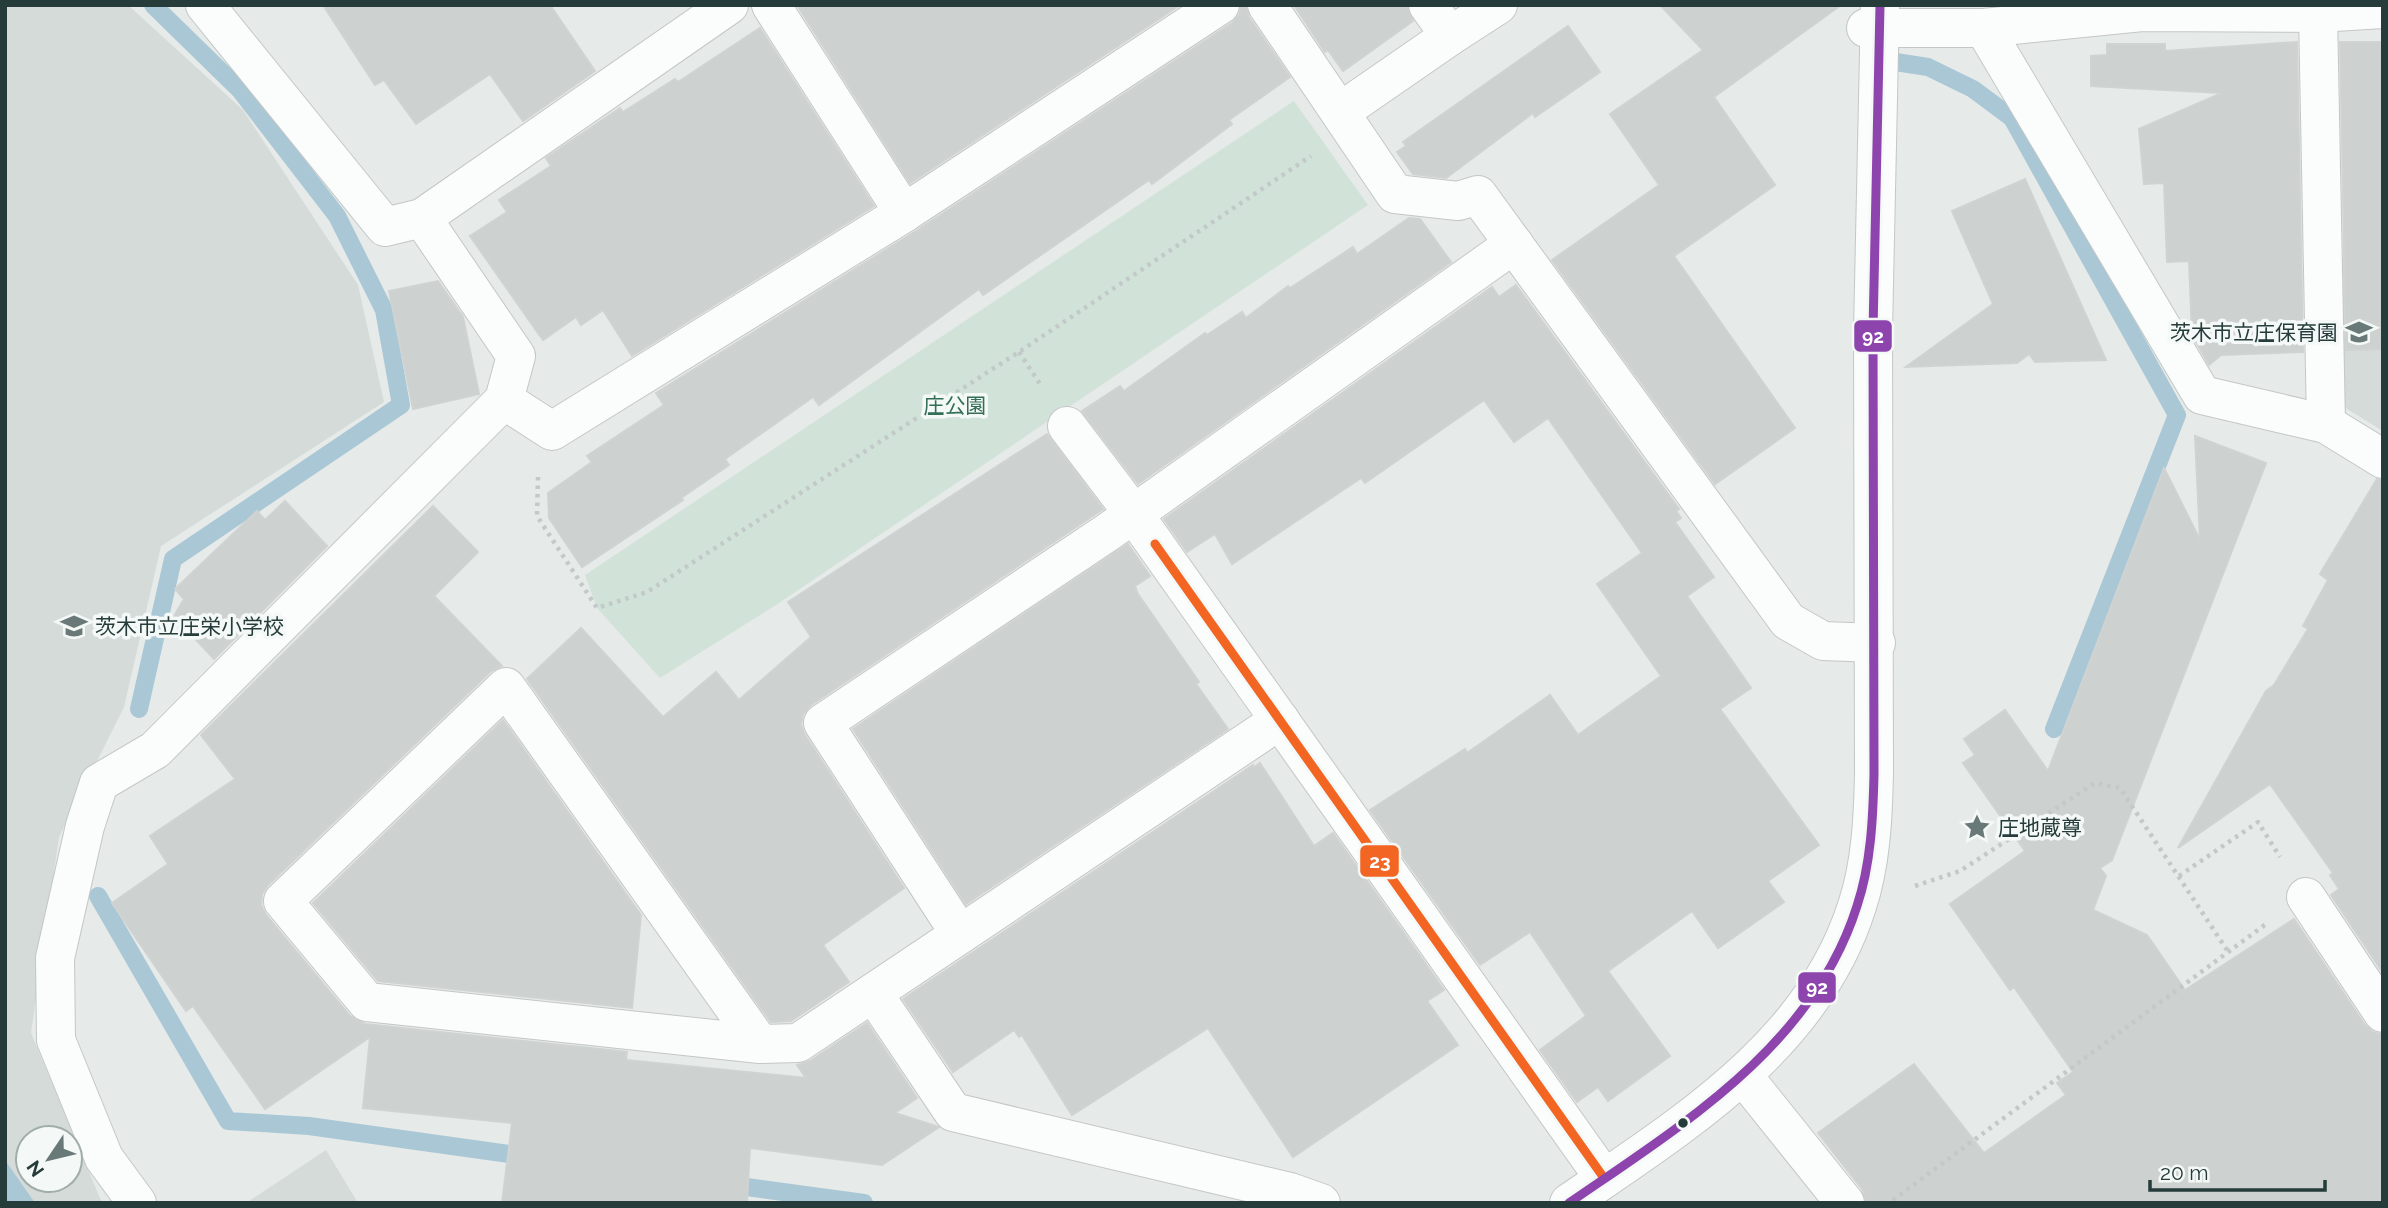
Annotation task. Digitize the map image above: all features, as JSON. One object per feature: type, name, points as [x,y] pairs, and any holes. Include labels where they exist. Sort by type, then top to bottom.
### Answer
[{"type":"street","points":[[205,5],[385,227],[422,218],[729,5]]},
{"type":"street","points":[[771,5],[904,213]]},
{"type":"street","points":[[504,400],[552,431],[904,213],[1220,5]]},
{"type":"street","points":[[1267,5],[1395,194],[1458,201],[1478,195],[1788,621],[1823,641],[1876,643]]},
{"type":"street","points":[[1428,5],[1450,36]]},
{"type":"street","points":[[1345,121],[1450,36],[1498,5]]},
{"type":"street","points":[[1569,1203],[1744,1077],[1793,1024],[1838,953],[1858,906],[1872,833],[1876,643],[1873,331],[1875,20],[1984,28],[2142,9],[2318,13],[2383,9]]},
{"type":"street","points":[[2318,13],[2326,424]]},
{"type":"street","points":[[1984,28],[2202,395],[2326,424],[2383,459]]},
{"type":"street","points":[[137,1203],[104,1158],[56,1040],[55,958],[85,826],[99,783],[155,750],[504,400],[516,356],[422,218]]},
{"type":"street","points":[[960,934],[823,723],[1133,513],[1514,244]]},
{"type":"street","points":[[1067,425],[1133,513],[1604,1178]]},
{"type":"street","points":[[760,1044],[506,687],[283,901],[368,1002],[760,1044],[798,1043],[1280,720]]},
{"type":"street","points":[[2306,897],[2383,1013]]},
{"type":"street","points":[[873,993],[953,1112],[1290,1192],[1321,1203]]},
{"type":"street","points":[[1744,1077],[1845,1203]]},
{"type":"path","points":[[540,424],[537,516],[597,608],[648,593],[1019,352],[1345,121]]},
{"type":"path","points":[[1858,906],[1960,871],[2095,783],[2120,788],[2227,950]]},
{"type":"path","points":[[1890,1203],[2227,950],[2306,897],[2258,822],[2179,876]]},
{"type":"shaded area","name":"茨木市立庄栄小学校","points":[[5,5],[128,5],[243,110],[358,285],[384,402],[161,546],[124,707],[59,837],[31,1033],[69,1124],[14,1124],[14,1194],[84,1194],[84,1160],[102,1203],[5,1203]]},
{"type":"shaded area","name":"茨木市立庄保育園","points":[[2331,258],[2383,259],[2383,431],[2339,404]]},
{"type":"shaded area","points":[[326,1150],[358,1203],[246,1203]]},
{"type":"green space","name":"庄公園","points":[[1294,101],[1368,205],[776,605],[660,678],[597,608],[585,575]]},
{"type":"water","points":[[5,1160],[14,1173],[14,1194],[29,1194],[35,1203],[5,1203]]},
{"type":"building","points":[[323,5],[550,5],[595,71],[523,121],[490,74],[416,124],[384,80],[375,85]]},
{"type":"building","points":[[797,5],[1180,5],[910,183]]},
{"type":"building","points":[[1242,5],[1245,5],[1249,17],[1290,77],[1229,120],[1232,124],[1152,184],[1149,180],[983,295],[979,289],[819,405],[813,397],[725,459],[729,465],[681,498],[683,500],[582,567],[549,518],[548,493],[592,462],[587,456],[664,405],[656,393],[916,231],[1232,23],[1239,15]]},
{"type":"building","points":[[1294,5],[1406,5],[1413,21],[1343,71],[1328,50],[1325,52]]},
{"type":"building","points":[[1660,5],[1841,5],[1714,97],[1775,185],[1674,256],[1795,428],[1715,484],[1552,260],[1659,185],[1610,114],[1703,50]]},
{"type":"building","points":[[1568,26],[1600,72],[1535,117],[1533,113],[1446,178],[1413,174],[1397,152],[1406,146],[1403,142]]},
{"type":"building","points":[[760,28],[874,206],[632,356],[603,310],[581,325],[576,317],[543,340],[470,236],[507,212],[499,200],[551,166],[546,158],[620,108],[623,112],[675,79],[678,82]]},
{"type":"building","points":[[2297,42],[2303,352],[2221,355],[2209,365],[2192,335],[2189,261],[2167,262],[2164,183],[2144,184],[2139,129],[2222,93],[2091,86],[2091,56],[2107,55],[2107,44],[2165,44],[2165,51]]},
{"type":"building","points":[[2340,42],[2383,42],[2383,349],[2346,350]]},
{"type":"building","points":[[2025,179],[2106,360],[2035,362],[2029,354],[2017,363],[1906,367],[1993,304],[1952,211]]},
{"type":"building","points":[[1409,218],[1420,219],[1451,262],[1138,484],[1082,411],[1120,386],[1124,391],[1205,333],[1207,335],[1242,312],[1246,318],[1288,286],[1290,288],[1353,247],[1357,254]]},
{"type":"building","points":[[438,281],[463,317],[479,394],[413,409],[389,291]]},
{"type":"building","points":[[1516,285],[1679,509],[1676,511],[1681,518],[1675,522],[1714,577],[1687,596],[1751,688],[1720,709],[1819,845],[1768,881],[1784,902],[1718,948],[1692,911],[1608,971],[1670,1056],[1608,1101],[1598,1087],[1577,1102],[1540,1050],[1586,1016],[1530,932],[1480,965],[1370,810],[1465,749],[1467,753],[1550,695],[1578,735],[1661,676],[1597,584],[1642,553],[1548,418],[1514,442],[1484,400],[1365,483],[1361,478],[1232,564],[1215,534],[1187,552],[1164,519],[1492,287],[1499,297]]},
{"type":"building","points":[[1047,434],[1103,509],[811,705],[803,714],[801,725],[805,735],[904,888],[823,945],[849,982],[791,1021],[771,1022],[527,679],[581,628],[663,717],[716,672],[739,700],[811,637],[788,602]]},
{"type":"building","points":[[2195,436],[2266,463],[2112,860],[2100,868],[2106,876],[2093,910],[2147,935],[2185,990],[2294,919],[2365,1025],[2373,1032],[2383,1035],[2383,1203],[1866,1203],[1862,1189],[1818,1133],[1914,1064],[1984,1153],[2066,1095],[2057,1083],[2073,1072],[2014,987],[2010,990],[1950,904],[2025,851],[1963,763],[1975,755],[1964,739],[2005,710],[2048,771],[2164,468],[2200,540]]},
{"type":"building","points":[[2377,479],[2383,481],[2383,973],[2331,895],[2339,889],[2330,875],[2333,873],[2270,784],[2178,848],[2266,691],[2274,685],[2308,629],[2303,626],[2328,580],[2320,574]]},
{"type":"building","points":[[285,501],[327,546],[214,659],[174,616],[184,599],[175,589],[257,511],[265,520]]},
{"type":"building","points":[[433,506],[478,552],[434,596],[502,666],[491,671],[268,885],[262,894],[261,905],[266,915],[350,1016],[365,1024],[627,1052],[626,1060],[806,1078],[797,1065],[810,1061],[867,1023],[917,1098],[895,1113],[939,1127],[882,1165],[750,1148],[747,1203],[502,1203],[512,1123],[363,1108],[370,1037],[265,1109],[193,1006],[186,1011],[112,903],[168,864],[150,836],[235,779],[201,735]]},
{"type":"building","points":[[1128,544],[1150,576],[1135,586],[1138,594],[1228,729],[966,904],[853,729]]},
{"type":"building","points":[[503,720],[641,915],[632,1008],[378,981],[313,903]]},
{"type":"building","points":[[1260,763],[1314,846],[1333,833],[1444,990],[1427,1001],[1458,1045],[1293,1157],[1208,1028],[1072,1115],[1022,1035],[1019,1037],[1014,1030],[953,1072],[903,999],[1253,765],[1254,767]]},
{"type":"waterway","points":[[139,709],[173,559],[401,405],[384,310],[337,216],[240,90],[153,5]]},
{"type":"waterway","points":[[1889,61],[1928,67],[1973,89],[2012,118],[2177,415],[2054,729]]},
{"type":"waterway","points":[[98,896],[228,1121],[309,1126],[531,1157]]},
{"type":"waterway","points":[[725,1184],[864,1203]]},
{"type":"transit line","name":"92","points":[[1569,1203],[1698,1112],[1739,1078],[1776,1041],[1809,1001],[1837,956],[1862,890],[1870,841],[1874,774],[1873,331],[1880,5]]},
{"type":"transit line","name":"23","points":[[1155,544],[1604,1178]]},
{"type":"place","name":"茨木市立庄保育園","points":[[2359,332]]},
{"type":"place","name":"茨木市立庄栄小学校","points":[[74,626]]},
{"type":"place","name":"庄地蔵尊","points":[[1977,827]]}]
